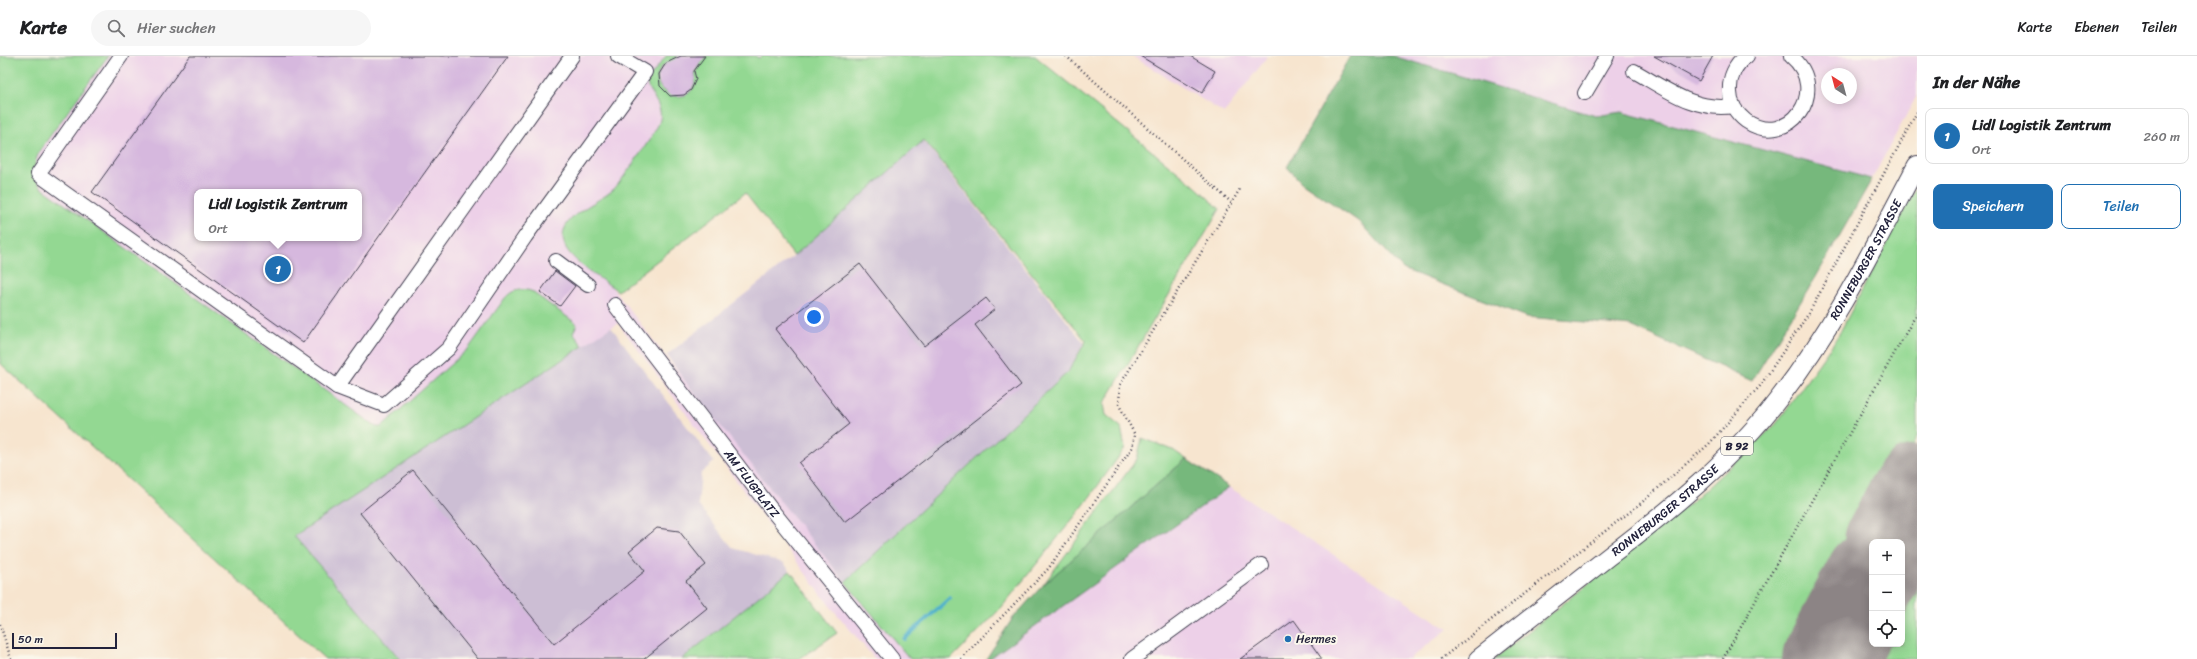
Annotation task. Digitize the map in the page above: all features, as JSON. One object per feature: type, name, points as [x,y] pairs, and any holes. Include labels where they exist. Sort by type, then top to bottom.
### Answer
[{"type":"main road","name":"RONNEBURGER STRASSE","points":[[1478,659],[1653,522],[1709,474],[1745,438],[1780,398],[1838,312],[1917,165]]},
{"type":"street","points":[[121,56],[38,174],[337,387],[384,405],[449,348],[525,238],[645,72],[618,56]]},
{"type":"street","points":[[337,387],[572,56]]},
{"type":"street","points":[[1586,93],[1607,56]]},
{"type":"street","points":[[1748,56],[1742,60],[1734,70],[1730,82],[1730,94],[1733,106],[1741,117],[1752,125],[1765,128],[1778,127],[1790,122],[1800,113],[1806,101],[1809,88],[1806,75],[1799,63],[1791,56]]},
{"type":"street","points":[[1634,71],[1692,103],[1718,108],[1733,106]]},
{"type":"street","points":[[556,261],[588,284]]},
{"type":"street","name":"AM FLUGPLATZ","points":[[615,305],[771,509],[892,659]]},
{"type":"street","points":[[1132,659],[1260,565]]},
{"type":"path","points":[[1066,56],[1231,202]]},
{"type":"path","points":[[1441,659],[1640,504],[1709,444],[1760,386],[1809,313],[1917,112]]},
{"type":"path","points":[[961,659],[1048,569],[1132,448],[1135,435],[1119,405],[1120,385],[1240,189]]},
{"type":"path","points":[[1723,659],[1917,313]]},
{"type":"path","points":[[0,624],[11,659]]},
{"type":"shaded area","points":[[81,56],[820,56],[586,237],[585,252],[679,374],[667,355],[794,256],[1084,343],[845,582],[910,659],[875,659],[830,606],[618,323],[294,536],[0,168]]},
{"type":"shaded area","points":[[1132,56],[1268,56],[1224,113]]},
{"type":"shaded area","points":[[1393,56],[1917,56],[1917,95],[1872,179],[1621,112],[1596,116]]},
{"type":"shaded area","points":[[923,140],[1084,343],[1068,372],[845,582],[688,385],[667,355],[794,256]]},
{"type":"shaded area","points":[[611,327],[714,462],[701,473],[698,505],[733,548],[784,563],[790,571],[682,659],[400,659],[294,536]]},
{"type":"shaded area","points":[[1229,487],[1448,629],[1409,659],[989,659]]},
{"type":"green space","points":[[0,56],[108,56],[40,150],[36,160],[35,174],[36,179],[42,188],[376,427],[381,427],[469,348],[505,298],[513,291],[531,291],[577,324],[573,333],[583,346],[294,536],[400,659],[325,659],[0,363]]},
{"type":"green space","points":[[666,56],[678,56],[661,68],[657,78],[659,86],[665,92],[673,96],[682,96],[689,92],[694,85],[695,72],[706,56],[755,56],[759,58],[761,56],[1035,56],[1196,187],[1220,209],[1104,404],[1106,415],[1121,427],[1125,448],[1084,505],[1001,608],[951,659],[910,659],[845,582],[1068,372],[1086,341],[924,140],[794,256],[745,193],[618,291],[581,265],[574,258],[565,246],[563,236],[565,227],[571,219],[614,189],[652,136],[659,123],[660,111],[649,90],[647,81]]},
{"type":"green space","points":[[1350,56],[1393,56],[1596,116],[1621,112],[1872,179],[1816,277],[1752,381],[1631,326],[1527,317],[1403,269],[1358,221],[1301,182],[1287,167]]},
{"type":"green space","points":[[1917,186],[1917,437],[1800,659],[1494,659],[1696,498],[1776,424],[1837,338]]},
{"type":"green space","points":[[1142,438],[1173,450],[1186,459],[1043,585],[1137,459]]},
{"type":"green space","points":[[1186,459],[1229,487],[989,659],[986,659],[1013,618],[1043,585]]},
{"type":"green space","points":[[1917,547],[1917,659],[1857,659],[1869,637],[1869,647],[1905,647],[1905,569]]},
{"type":"green space","points":[[790,571],[837,633],[799,659],[682,659]]},
{"type":"building","points":[[190,56],[508,56],[303,343],[92,192]]},
{"type":"building","points":[[681,56],[705,56],[694,71],[696,79],[691,90],[684,95],[670,96],[660,86],[659,74],[666,63]]},
{"type":"building","points":[[1140,56],[1190,56],[1215,71],[1202,93]]},
{"type":"building","points":[[1654,56],[1713,56],[1699,81]]},
{"type":"building","points":[[860,264],[924,346],[986,298],[995,309],[975,325],[1021,385],[845,522],[799,463],[849,424],[775,329]]},
{"type":"building","points":[[555,271],[575,286],[560,306],[540,292]]},
{"type":"building","points":[[413,470],[554,644],[645,571],[629,551],[657,528],[679,531],[706,565],[686,581],[707,608],[644,659],[478,659],[360,513]]},
{"type":"building","name":"Hermes","points":[[1294,620],[1322,659],[1240,659]]},
{"type":"waterway","points":[[904,639],[950,598]]},
{"type":"runway","points":[[1893,539],[1917,492]]},
{"type":"runway","points":[[1829,659],[1869,583]]},
{"type":"place","name":"Lidl Logistik Zentrum","points":[[278,269]]},
{"type":"place","name":"Hermes","points":[[1288,639]]}]
